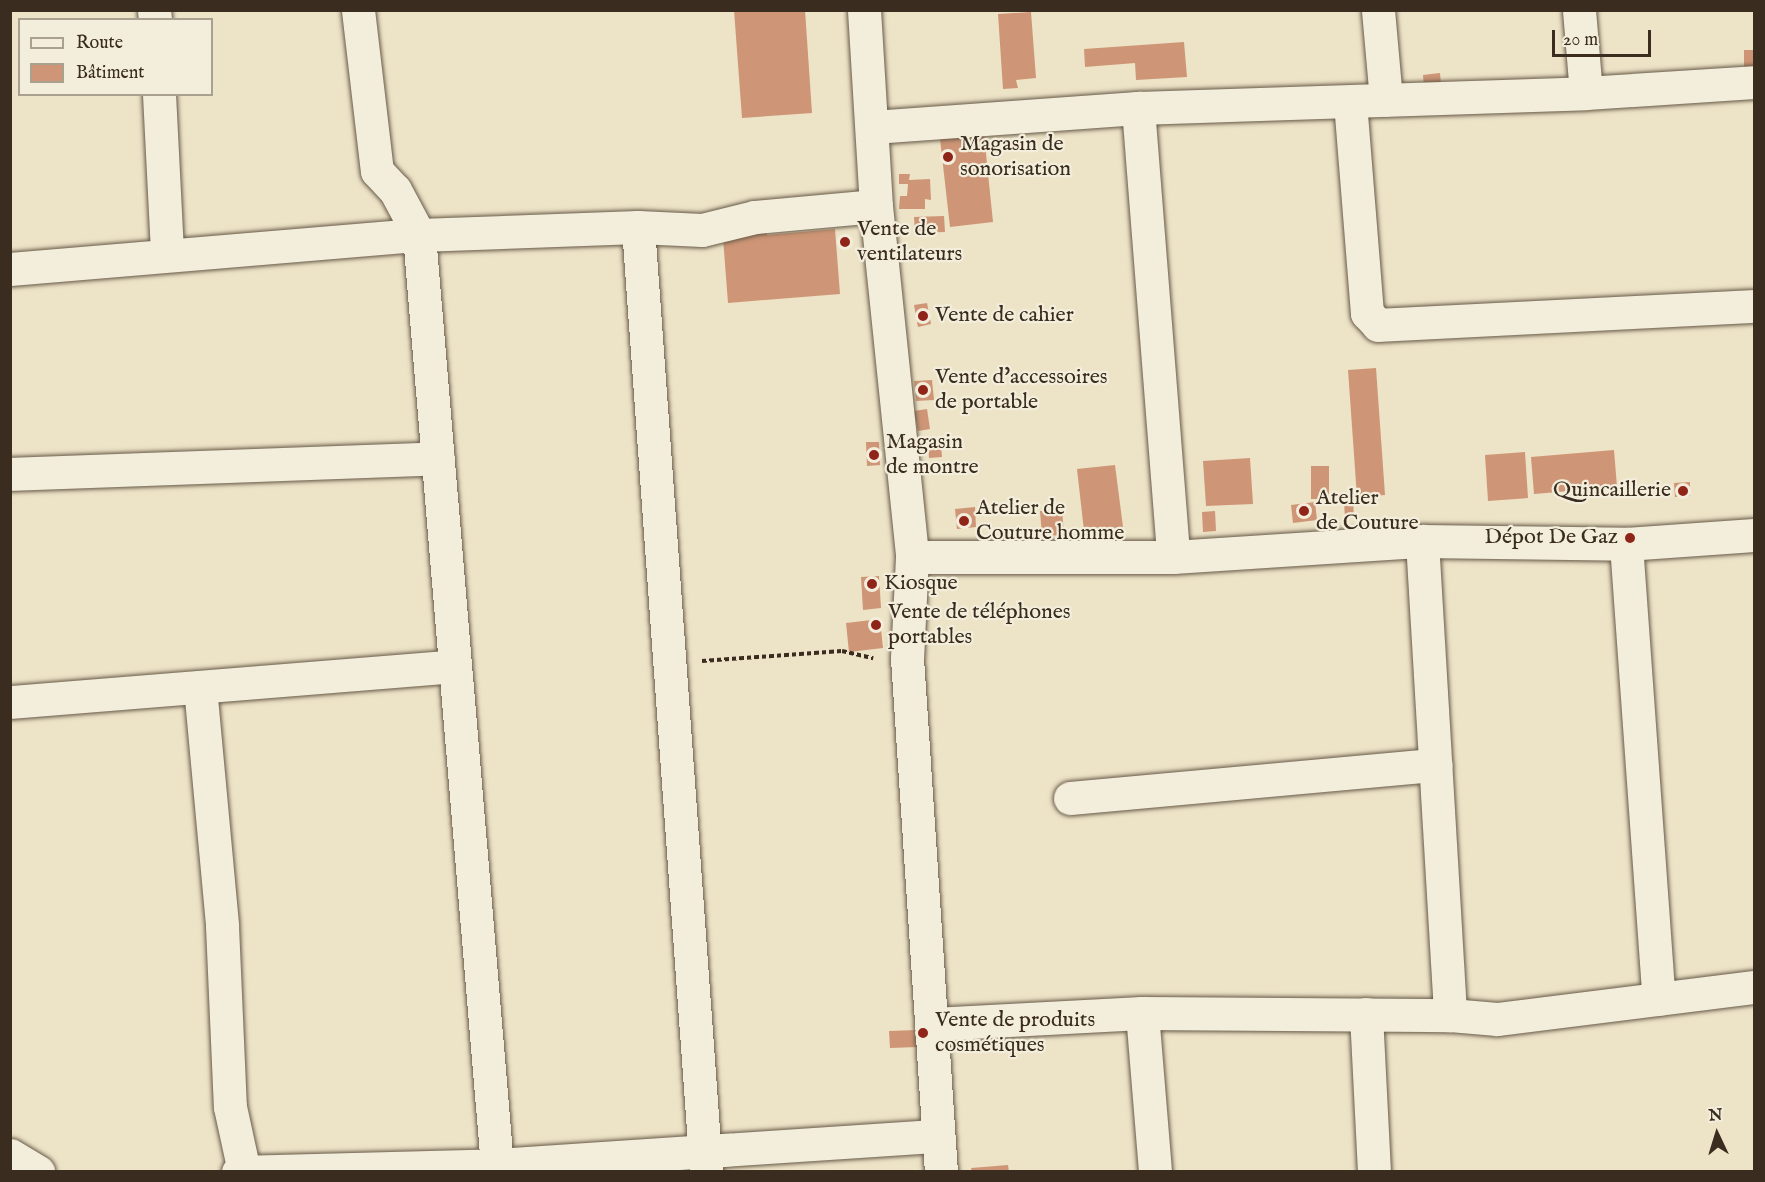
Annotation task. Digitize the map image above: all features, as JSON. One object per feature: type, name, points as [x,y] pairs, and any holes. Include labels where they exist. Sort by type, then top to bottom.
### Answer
[{"type":"street","points":[[358,10],[377,171],[395,190],[419,235],[497,1165]]},
{"type":"street","points":[[864,10],[876,206],[912,557],[907,658],[941,1172]]},
{"type":"street","points":[[1378,10],[1386,100]]},
{"type":"street","points":[[1580,10],[1586,93]]},
{"type":"street","points":[[872,127],[1138,108],[1586,93],[1755,82]]},
{"type":"street","points":[[159,96],[167,254]]},
{"type":"street","points":[[1350,102],[1367,313],[1378,325],[1755,306]]},
{"type":"street","points":[[1138,108],[1173,557]]},
{"type":"street","points":[[10,269],[167,254],[419,235],[638,227],[702,230],[755,217],[876,206]]},
{"type":"street","points":[[638,227],[705,1161]]},
{"type":"street","points":[[10,474],[438,458]]},
{"type":"street","points":[[912,557],[1173,557],[1422,541],[1626,544],[1755,535]]},
{"type":"street","points":[[1422,541],[1450,1015]]},
{"type":"street","points":[[1626,544],[1659,999]]},
{"type":"street","points":[[10,702],[455,666]]},
{"type":"street","points":[[200,687],[222,926],[230,1107],[244,1171]]},
{"type":"street","points":[[1070,798],[1436,765]]},
{"type":"street","points":[[933,1024],[1142,1013],[1450,1015],[1497,1019],[1755,987]]},
{"type":"street","points":[[1142,1013],[1155,1172]]},
{"type":"street","points":[[1366,1014],[1374,1172]]},
{"type":"street","points":[[238,1172],[705,1161],[938,1136]]},
{"type":"street","points":[[10,1155],[38,1172]]},
{"type":"path","points":[[668,663],[842,651],[875,658],[907,658]]},
{"type":"building","points":[[734,10],[805,10],[812,113],[742,118]]},
{"type":"building","points":[[1031,12],[1036,78],[1016,80],[1018,88],[1003,89],[998,14]]},
{"type":"building","points":[[1184,42],[1187,77],[1136,80],[1135,63],[1085,67],[1084,49]]},
{"type":"building","points":[[1744,50],[1754,50],[1754,68],[1744,68]]},
{"type":"building","points":[[1440,73],[1442,95],[1425,97],[1423,75]]},
{"type":"building","points":[[983,125],[993,222],[950,227],[939,130]]},
{"type":"building","points":[[899,174],[910,174],[909,180],[930,179],[931,200],[925,199],[925,209],[899,209],[900,196],[907,196],[908,184],[899,184]]},
{"type":"building","points":[[944,216],[945,232],[915,233],[914,217]]},
{"type":"building","points":[[766,223],[767,235],[835,229],[840,294],[728,303],[723,238],[747,236],[746,224]]},
{"type":"building","points":[[927,303],[931,324],[918,327],[914,305]]},
{"type":"building","points":[[1376,368],[1385,495],[1357,497],[1348,370]]},
{"type":"building","points":[[932,380],[934,400],[916,401],[914,381]]},
{"type":"building","points":[[927,409],[930,429],[918,431],[914,411]]},
{"type":"building","points":[[866,442],[879,442],[880,465],[867,466]]},
{"type":"building","points":[[941,444],[942,457],[929,458],[928,445]]},
{"type":"building","points":[[1614,450],[1617,487],[1534,494],[1531,457]]},
{"type":"building","points":[[1525,452],[1528,498],[1488,501],[1485,455]]},
{"type":"building","points":[[1250,458],[1253,504],[1206,506],[1203,461]]},
{"type":"building","points":[[1115,465],[1123,527],[1084,531],[1077,469]]},
{"type":"building","points":[[1311,466],[1329,466],[1329,499],[1311,499]]},
{"type":"building","points":[[1690,482],[1690,496],[1675,497],[1674,483]]},
{"type":"building","points":[[1353,501],[1354,517],[1345,518],[1344,502]]},
{"type":"building","points":[[1315,502],[1317,520],[1293,523],[1291,505]]},
{"type":"building","points":[[975,507],[976,527],[957,529],[955,509]]},
{"type":"building","points":[[1062,509],[1064,535],[1042,536],[1040,511]]},
{"type":"building","points":[[1215,511],[1216,531],[1203,532],[1202,512]]},
{"type":"building","points":[[879,576],[881,608],[863,610],[861,577]]},
{"type":"building","points":[[880,619],[883,648],[849,652],[846,623]]},
{"type":"building","points":[[917,1030],[918,1047],[890,1048],[889,1031]]},
{"type":"building","points":[[1008,1165],[1009,1172],[972,1172],[971,1168]]},
{"type":"place","name":"Magasin de sonorisation","points":[[948,157]]},
{"type":"place","name":"Vente de ventilateurs","points":[[845,242]]},
{"type":"place","name":"Vente de cahier","points":[[923,316]]},
{"type":"place","name":"Vente d'accessoires de portable","points":[[923,390]]},
{"type":"place","name":"Magasin de montre","points":[[874,455]]},
{"type":"place","name":"Quincaillerie","points":[[1683,491]]},
{"type":"place","name":"Atelier de Couture","points":[[1304,511]]},
{"type":"place","name":"Atelier de Couture homme","points":[[964,521]]},
{"type":"place","name":"Dépot De Gaz","points":[[1630,538]]},
{"type":"place","name":"Kiosque","points":[[872,584]]},
{"type":"place","name":"Vente de téléphones portables","points":[[876,625]]},
{"type":"place","name":"Vente de produits cosmétiques","points":[[923,1033]]}]
